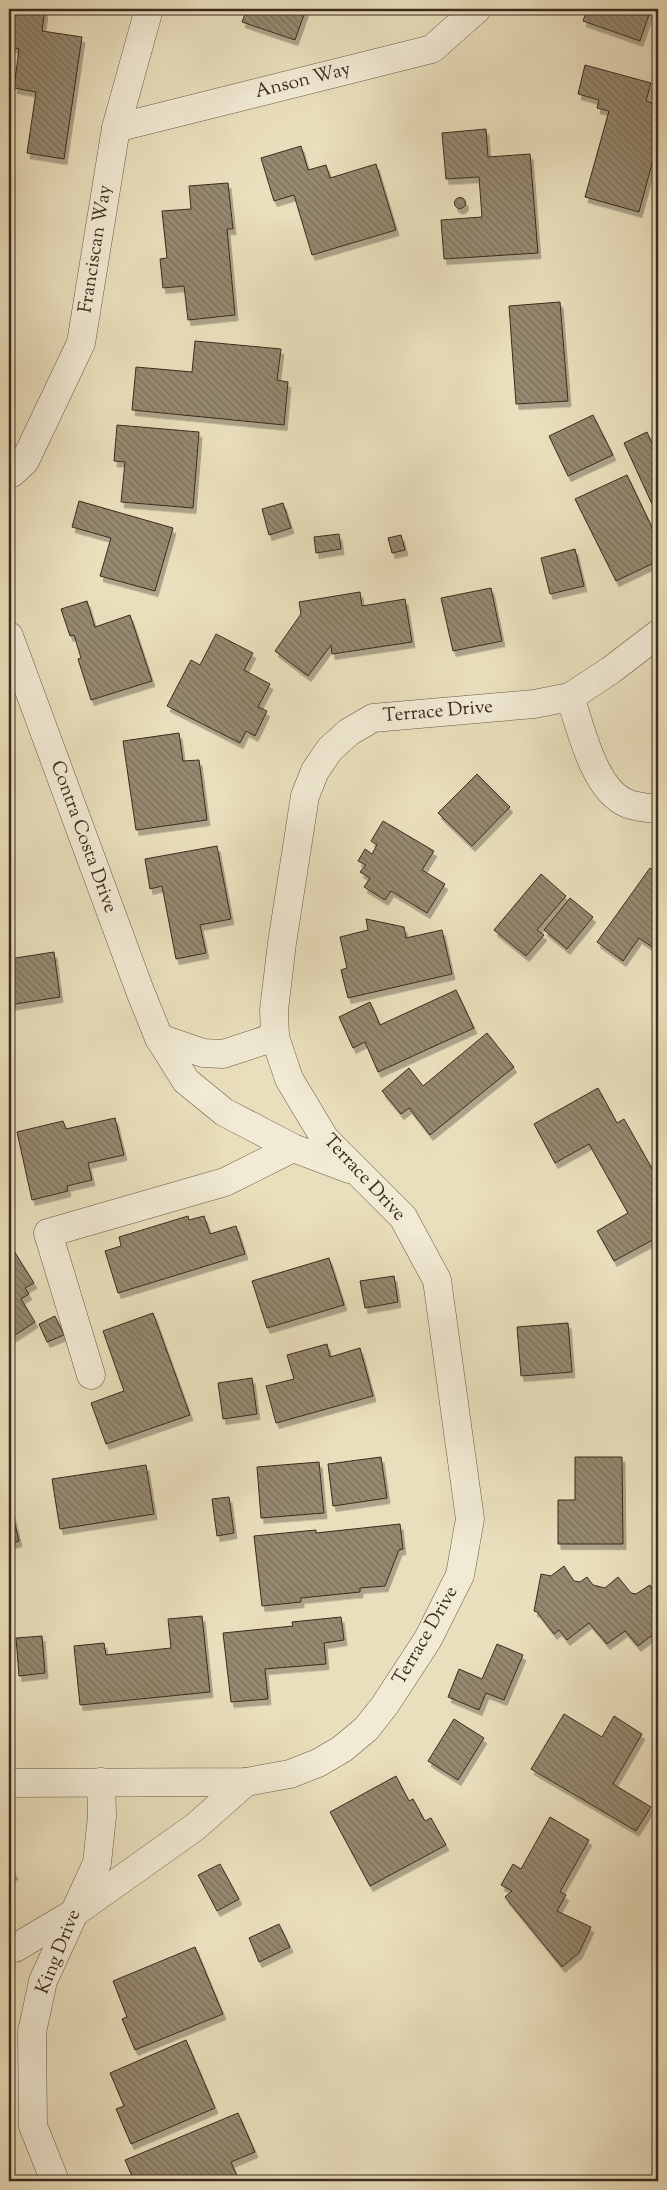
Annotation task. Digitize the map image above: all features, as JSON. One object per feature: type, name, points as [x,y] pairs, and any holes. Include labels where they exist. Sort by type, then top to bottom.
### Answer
[{"type":"street","name":"Franciscan Way","points":[[9,474],[12,474],[25,461],[81,344],[116,128],[148,9]]},
{"type":"street","name":"Anson Way","points":[[116,128],[432,49],[476,9]]},
{"type":"street","name":"Terrace Drive","points":[[9,1783],[246,1782],[290,1774],[318,1763],[342,1749],[366,1729],[386,1705],[428,1639],[460,1575],[470,1519],[437,1280],[403,1217],[325,1139],[304,1107],[289,1079],[275,1037],[274,1010],[282,943],[305,796],[314,771],[330,749],[349,732],[373,718],[534,704],[570,697],[611,670],[658,634]]},
{"type":"street","name":"Contra Costa Drive","points":[[9,636],[159,1038],[186,1082],[224,1112],[293,1148],[356,1171]]},
{"type":"street","points":[[570,697],[597,772],[608,791],[625,803],[658,809]]},
{"type":"street","points":[[159,1038],[203,1053],[223,1054],[275,1037]]},
{"type":"street","points":[[91,1375],[48,1233],[225,1182],[293,1148]]},
{"type":"street","name":"King Drive","points":[[55,2181],[33,2126],[32,2032],[43,1981],[97,1863],[102,1816],[101,1782]]},
{"type":"street","points":[[9,1949],[15,1948],[74,1913],[202,1822],[246,1782]]},
{"type":"building","points":[[9,9],[45,9],[42,31],[82,37],[64,159],[27,153],[36,92],[14,88],[19,49],[10,47],[13,29],[9,28]]},
{"type":"building","points":[[247,9],[306,9],[295,40],[242,22]]},
{"type":"building","points":[[587,9],[651,9],[640,41],[583,21]]},
{"type":"building","points":[[585,65],[651,83],[646,101],[658,105],[658,141],[639,212],[585,197],[609,111],[597,108],[599,100],[578,94]]},
{"type":"building","points":[[486,129],[488,157],[530,154],[538,253],[444,259],[441,220],[482,217],[479,177],[446,179],[442,133]]},
{"type":"building","points":[[301,146],[308,170],[326,165],[330,178],[376,164],[396,230],[312,255],[294,195],[274,201],[261,158]]},
{"type":"building","points":[[228,183],[233,229],[227,229],[235,315],[188,320],[184,286],[163,288],[160,259],[167,258],[162,211],[191,209],[189,186]]},
{"type":"building","points":[[460,197],[466,203],[460,209],[454,203]]},
{"type":"building","points":[[560,302],[568,401],[516,404],[509,306]]},
{"type":"building","points":[[195,341],[281,349],[277,380],[288,382],[284,425],[132,410],[136,367],[192,372]]},
{"type":"building","points":[[593,415],[613,455],[568,476],[549,436]]},
{"type":"building","points":[[117,425],[199,432],[193,508],[121,502],[125,462],[114,461]]},
{"type":"building","points":[[647,432],[658,457],[658,517],[624,443]]},
{"type":"building","points":[[627,475],[658,540],[658,561],[616,581],[575,499]]},
{"type":"building","points":[[79,501],[173,528],[155,591],[100,576],[111,538],[72,527]]},
{"type":"building","points":[[283,503],[291,528],[269,535],[262,509]]},
{"type":"building","points":[[339,534],[341,549],[316,553],[314,537]]},
{"type":"building","points":[[401,535],[405,550],[392,553],[388,538]]},
{"type":"building","points":[[575,549],[584,586],[550,594],[541,558]]},
{"type":"building","points":[[491,588],[502,641],[453,651],[441,598]]},
{"type":"building","points":[[360,592],[362,606],[405,599],[412,642],[332,654],[331,645],[308,676],[275,651],[301,614],[299,602]]},
{"type":"building","points":[[87,601],[95,627],[130,615],[152,681],[91,700],[78,659],[81,658],[74,635],[70,636],[61,609]]},
{"type":"building","points":[[216,634],[253,653],[244,670],[270,684],[258,707],[267,711],[255,736],[246,731],[240,743],[167,706],[191,660],[200,665]]},
{"type":"building","points":[[179,733],[183,761],[199,760],[207,820],[136,830],[123,741]]},
{"type":"building","points":[[477,774],[510,807],[472,846],[438,813]]},
{"type":"building","points":[[383,821],[434,851],[422,870],[445,884],[427,913],[391,891],[385,900],[364,887],[370,878],[360,872],[366,865],[358,861],[365,849],[372,854],[377,845],[371,841]]},
{"type":"building","points":[[217,846],[231,919],[200,925],[206,953],[176,959],[162,886],[150,889],[145,859]]},
{"type":"building","points":[[650,868],[658,874],[658,951],[639,938],[623,961],[597,942]]},
{"type":"building","points":[[541,874],[566,896],[537,930],[544,935],[526,956],[494,930]]},
{"type":"building","points":[[570,898],[593,917],[567,949],[544,930]]},
{"type":"building","points":[[9,914],[12,933],[9,933]]},
{"type":"building","points":[[366,919],[404,927],[406,938],[442,930],[452,974],[348,998],[341,970],[347,968],[340,937],[368,930]]},
{"type":"building","points":[[54,952],[60,997],[9,1005],[9,959]]},
{"type":"building","points":[[456,990],[474,1028],[378,1072],[365,1042],[353,1048],[339,1017],[370,1002],[380,1025]]},
{"type":"building","points":[[487,1033],[514,1067],[430,1135],[409,1108],[401,1114],[382,1091],[409,1068],[423,1086]]},
{"type":"building","points":[[598,1088],[617,1123],[624,1119],[658,1179],[658,1237],[614,1261],[597,1231],[628,1213],[589,1144],[555,1163],[534,1124]]},
{"type":"building","points":[[115,1118],[124,1155],[88,1163],[92,1180],[67,1186],[68,1191],[32,1200],[17,1132],[63,1121],[66,1129]]},
{"type":"building","points":[[188,1216],[189,1220],[204,1216],[210,1234],[236,1226],[245,1254],[118,1293],[105,1251],[121,1246],[119,1237]]},
{"type":"building","points":[[9,1243],[34,1283],[25,1288],[29,1294],[21,1299],[35,1322],[9,1339]]},
{"type":"building","points":[[329,1258],[344,1305],[267,1328],[252,1281]]},
{"type":"building","points":[[394,1276],[398,1302],[365,1308],[360,1281]]},
{"type":"building","points":[[153,1313],[190,1415],[106,1444],[91,1403],[124,1391],[103,1331]]},
{"type":"building","points":[[55,1316],[64,1335],[47,1342],[39,1324]]},
{"type":"building","points":[[568,1323],[572,1372],[521,1376],[517,1327]]},
{"type":"building","points":[[327,1344],[330,1357],[360,1348],[373,1396],[276,1423],[266,1386],[294,1379],[287,1355]]},
{"type":"building","points":[[252,1378],[257,1414],[223,1419],[218,1383]]},
{"type":"building","points":[[381,1457],[387,1498],[333,1506],[328,1464]]},
{"type":"building","points":[[575,1457],[622,1457],[623,1544],[558,1544],[558,1500],[575,1500]]},
{"type":"building","points":[[319,1462],[324,1513],[261,1518],[257,1467]]},
{"type":"building","points":[[146,1465],[154,1514],[60,1529],[52,1479]]},
{"type":"building","points":[[229,1497],[234,1533],[217,1536],[212,1499]]},
{"type":"building","points":[[9,1500],[19,1541],[9,1544]]},
{"type":"building","points":[[400,1524],[403,1549],[399,1550],[385,1586],[360,1588],[360,1592],[301,1598],[301,1602],[262,1606],[254,1536],[316,1530],[316,1533]]},
{"type":"building","points":[[564,1566],[574,1581],[580,1582],[587,1577],[593,1585],[605,1588],[618,1577],[631,1593],[636,1594],[650,1585],[658,1599],[658,1638],[651,1636],[638,1646],[625,1631],[607,1644],[589,1623],[567,1640],[559,1630],[554,1634],[537,1612],[534,1611],[541,1574],[551,1576]]},
{"type":"building","points":[[202,1616],[210,1692],[80,1705],[74,1646],[104,1643],[106,1655],[171,1648],[168,1619]]},
{"type":"building","points":[[341,1617],[344,1640],[324,1643],[326,1664],[265,1669],[268,1699],[231,1702],[223,1633],[293,1626],[292,1622]]},
{"type":"building","points":[[42,1636],[45,1673],[19,1676],[16,1638]]},
{"type":"building","points":[[497,1644],[523,1655],[504,1700],[486,1693],[479,1710],[448,1697],[459,1669],[482,1679]]},
{"type":"building","points":[[564,1714],[602,1737],[614,1716],[642,1734],[613,1784],[651,1807],[636,1831],[531,1769]]},
{"type":"building","points":[[454,1719],[484,1738],[458,1780],[428,1761]]},
{"type":"building","points":[[396,1776],[409,1801],[413,1799],[425,1821],[431,1818],[446,1845],[370,1886],[330,1812]]},
{"type":"building","points":[[550,1817],[589,1840],[560,1892],[566,1895],[557,1911],[591,1927],[579,1953],[562,1967],[505,1897],[512,1891],[501,1885],[513,1864],[521,1869]]},
{"type":"building","points":[[9,1863],[15,1874],[9,1878]]},
{"type":"building","points":[[220,1864],[239,1899],[217,1911],[198,1875]]},
{"type":"building","points":[[279,1924],[290,1947],[259,1962],[249,1938]]},
{"type":"building","points":[[195,1947],[223,2014],[135,2050],[122,2019],[127,2017],[113,1981]]},
{"type":"building","points":[[186,2040],[215,2108],[131,2144],[116,2109],[124,2106],[110,2073]]},
{"type":"building","points":[[238,2113],[255,2152],[231,2162],[239,2181],[134,2181],[125,2160]]}]
